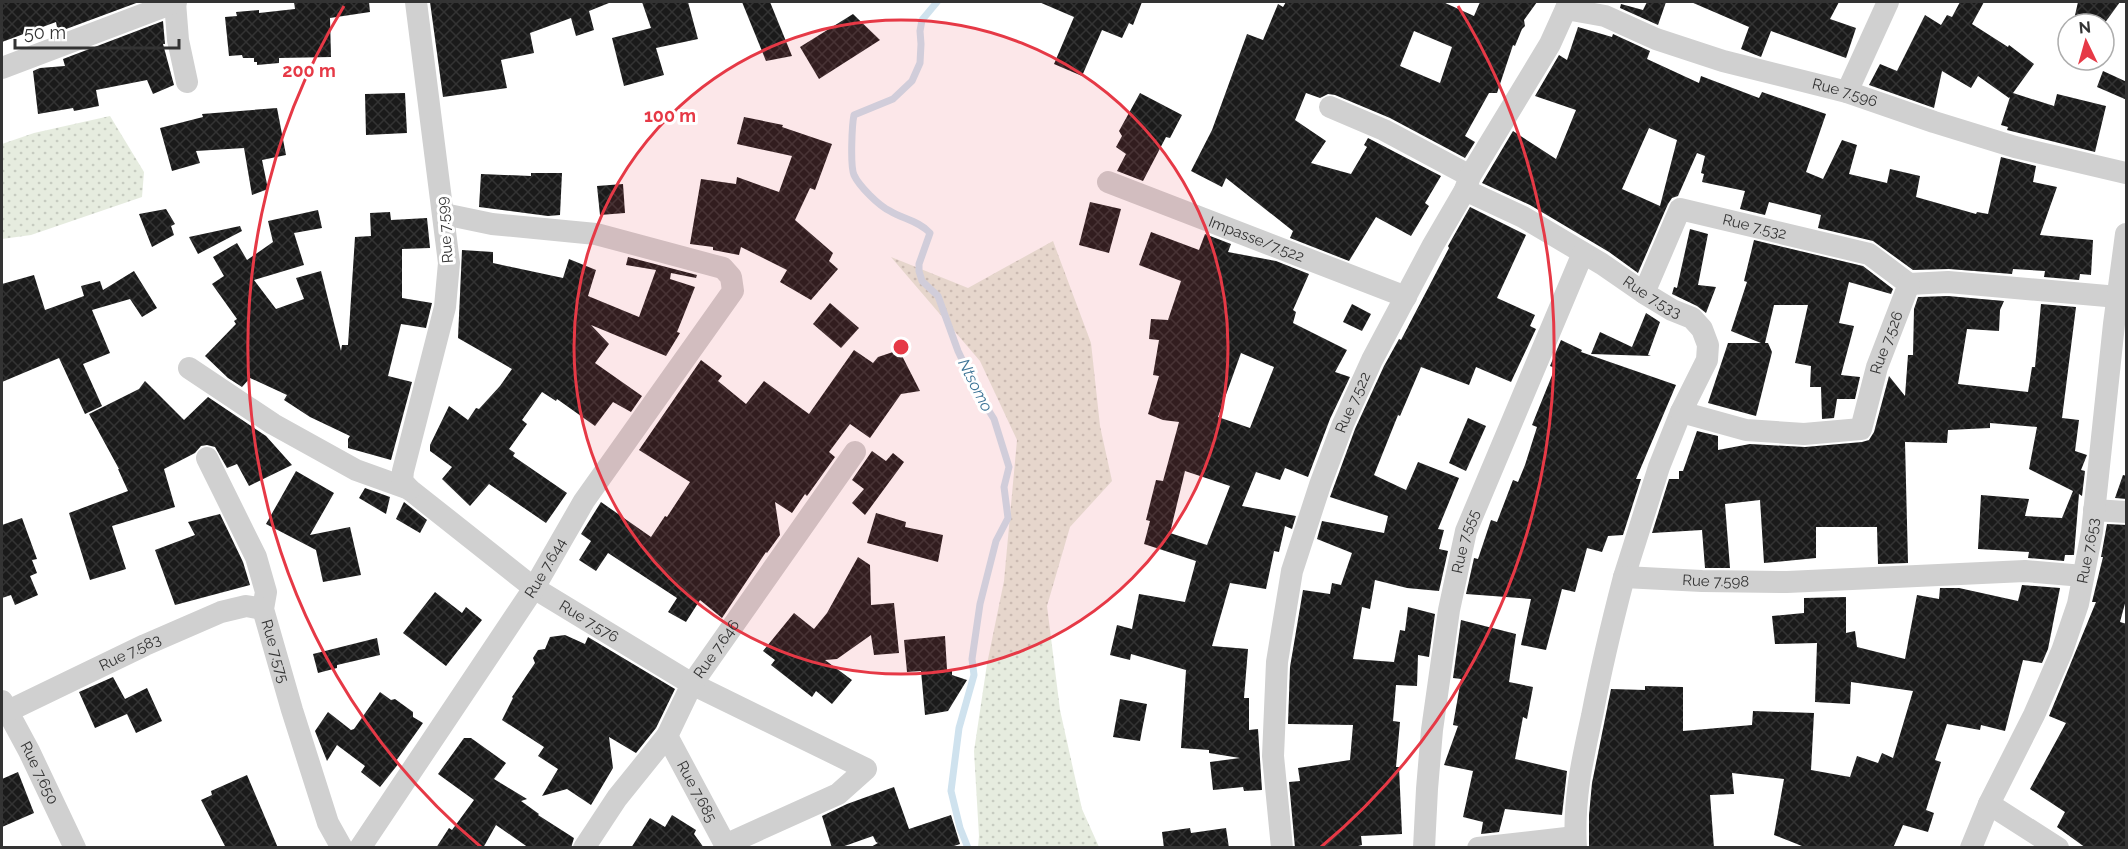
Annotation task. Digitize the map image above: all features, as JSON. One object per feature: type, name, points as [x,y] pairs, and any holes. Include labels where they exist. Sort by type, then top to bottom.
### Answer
[{"type":"street","points":[[2,68],[175,2],[178,40],[187,82]]},
{"type":"street","name":"Rue 7.599","points":[[409,489],[402,481],[403,471],[445,307],[449,263],[416,2]]},
{"type":"street","points":[[1847,92],[1888,2]]},
{"type":"street","name":"Rue 7.596","points":[[1567,5],[1605,16],[1656,39],[1723,61],[1847,92],[2015,147],[2127,174]]},
{"type":"street","name":"Rue 7.522","points":[[1282,848],[1273,756],[1277,662],[1292,571],[1320,485],[1343,424],[1372,360],[1432,245],[1550,44],[1567,5]]},
{"type":"street","name":"Rue 7.533","points":[[1330,107],[1384,130],[1644,293],[1672,310],[1692,318],[1702,329],[1708,345],[1707,360],[1681,412],[1659,467],[1624,577]]},
{"type":"street","name":"Impasse/7.522","points":[[1108,182],[1406,297]]},
{"type":"street","name":"Rue 7.532","points":[[1644,293],[1680,209],[1869,254],[1909,284]]},
{"type":"street","name":"Rue 7.644","points":[[360,848],[534,588],[584,501],[733,291],[731,277],[723,268],[642,246],[596,234],[492,224],[444,214]]},
{"type":"street","name":"Rue 7.653","points":[[1971,848],[1989,804],[2034,715],[2062,651],[2078,604],[2094,510],[2127,234]]},
{"type":"street","name":"Rue 7.555","points":[[1424,848],[1426,789],[1432,730],[1449,610],[1466,531],[1583,254]]},
{"type":"street","points":[[1909,284],[1948,282],[2118,297]]},
{"type":"street","name":"Rue 7.526","points":[[1681,412],[1746,430],[1804,434],[1861,429],[1877,367],[1909,284]]},
{"type":"street","name":"Rue 7.576","points":[[189,368],[273,424],[356,470],[409,489],[534,588],[692,684],[866,769],[838,794],[726,846]]},
{"type":"street","name":"Rue 7.646","points":[[584,848],[617,798],[667,736],[692,684],[855,452]]},
{"type":"street","name":"Rue 7.575","points":[[207,458],[256,557],[266,592],[263,609],[292,710],[328,823],[342,848]]},
{"type":"street","points":[[2094,510],[2127,512]]},
{"type":"street","name":"Rue 7.598","points":[[1624,577],[1787,582],[2013,572],[2083,576]]},
{"type":"street","points":[[1478,848],[1575,842],[1575,800],[1582,762],[1606,646],[1624,577]]},
{"type":"street","name":"Rue 7.583","points":[[4,709],[221,612],[246,606],[263,609]]},
{"type":"street","name":"Rue 7.650","points":[[4,709],[29,751],[75,848]]},
{"type":"street","name":"Rue 7.685","points":[[667,736],[726,846]]},
{"type":"street","points":[[1989,804],[2058,848]]},
{"type":"shaded area","points":[[110,116],[144,172],[142,197],[31,235],[2,239],[2,144],[34,133]]},
{"type":"shaded area","points":[[1053,241],[1091,343],[1100,426],[1112,481],[1070,527],[1047,606],[1060,710],[1082,809],[1099,847],[978,847],[974,751],[987,664],[1004,581],[1017,440],[980,361],[891,257],[968,288]]},
{"type":"building","points":[[2,2],[139,2],[58,32],[56,22],[2,42]]},
{"type":"building","points":[[294,2],[369,2],[370,12],[330,18],[331,57],[279,58],[279,63],[257,65],[254,58],[243,58],[242,55],[229,56],[225,17],[237,16],[236,12],[259,10],[259,13],[295,9]]},
{"type":"building","points":[[430,2],[609,3],[589,11],[594,30],[576,36],[571,18],[530,33],[534,53],[501,60],[507,88],[443,97]]},
{"type":"building","points":[[642,2],[688,2],[698,39],[656,48],[664,75],[624,86],[612,38],[651,28]]},
{"type":"building","points":[[742,2],[770,2],[792,56],[766,61]]},
{"type":"building","points":[[1039,2],[1142,2],[1133,25],[1129,23],[1122,38],[1102,30],[1082,76],[1054,64],[1074,17]]},
{"type":"building","points":[[1286,2],[1443,2],[1474,16],[1480,2],[1537,2],[1524,20],[1525,26],[1515,46],[1513,45],[1497,93],[1489,93],[1465,136],[1475,142],[1465,158],[1390,118],[1335,95],[1328,94],[1320,98],[1306,93],[1295,120],[1326,141],[1311,163],[1351,174],[1367,147],[1364,145],[1368,138],[1441,176],[1425,203],[1429,206],[1411,236],[1376,217],[1349,261],[1290,238],[1293,231],[1226,178],[1222,187],[1191,171],[1212,130],[1247,34],[1263,40],[1278,4],[1283,7]],"holes":[[[1414,31],[1452,47],[1440,83],[1400,66]]]},
{"type":"building","points":[[1647,2],[1666,2],[1658,25],[1620,8],[1621,4],[1643,10]]},
{"type":"building","points":[[1691,2],[1839,2],[1830,19],[1856,28],[1846,58],[1771,31],[1761,57],[1741,49],[1749,27]]},
{"type":"building","points":[[1960,2],[1984,2],[1972,24],[2008,47],[2009,45],[2034,64],[2013,93],[2054,106],[2057,94],[2106,106],[2095,152],[2007,130],[2008,127],[2001,125],[2010,97],[1978,76],[1971,88],[1942,71],[1934,108],[1869,85],[1880,64],[1897,71],[1925,15],[1941,25],[1947,15],[1952,17]]},
{"type":"building","points":[[2078,2],[2120,2],[2113,12],[2076,12]]},
{"type":"building","points":[[853,14],[880,40],[819,79],[800,47]]},
{"type":"building","points":[[163,21],[165,44],[163,44],[174,85],[153,94],[147,80],[96,90],[99,106],[38,114],[33,71],[40,68],[65,66],[63,59]]},
{"type":"building","points":[[1578,27],[1612,37],[1613,34],[1650,51],[1647,59],[1699,83],[1701,76],[1759,98],[1762,92],[1826,114],[1806,172],[1823,179],[1842,140],[1857,145],[1849,174],[1887,183],[1890,169],[1920,176],[1916,197],[1976,214],[1977,212],[1988,214],[2001,157],[2036,166],[2033,182],[2057,187],[2040,235],[2093,240],[2091,275],[2080,274],[2079,280],[2044,277],[2045,271],[2013,269],[2012,274],[1949,269],[1913,270],[1873,241],[1818,228],[1821,215],[1769,202],[1765,215],[1740,209],[1745,191],[1702,182],[1704,174],[1701,173],[1705,156],[1697,153],[1678,196],[1672,198],[1668,204],[1638,273],[1609,252],[1530,205],[1482,183],[1513,131],[1556,159],[1576,110],[1535,96],[1559,55],[1567,60]],"holes":[[[1649,128],[1677,140],[1660,206],[1622,189]]]},
{"type":"building","points":[[2103,72],[2105,72],[2127,82],[2127,100],[2097,87]]},
{"type":"building","points":[[405,93],[407,133],[366,135],[365,94]]},
{"type":"building","points":[[1140,93],[1182,115],[1170,138],[1166,137],[1143,181],[1117,171],[1126,154],[1116,147],[1122,136],[1119,131]]},
{"type":"building","points":[[277,108],[286,155],[262,160],[268,189],[252,195],[244,148],[196,151],[200,163],[172,171],[160,128],[203,117],[202,114]]},
{"type":"building","points":[[744,117],[783,125],[782,127],[832,144],[815,190],[810,188],[795,220],[833,253],[829,261],[838,269],[811,300],[780,282],[787,270],[741,247],[739,255],[713,250],[713,247],[690,244],[701,179],[736,184],[737,177],[779,192],[792,156],[737,144]]},
{"type":"building","points":[[531,173],[562,173],[560,215],[548,216],[479,207],[481,174],[531,176]]},
{"type":"building","points":[[623,184],[625,213],[600,215],[597,186]]},
{"type":"building","points":[[1090,202],[1121,209],[1109,253],[1079,245]]},
{"type":"building","points":[[1470,207],[1526,235],[1497,298],[1535,315],[1530,326],[1536,329],[1511,382],[1476,367],[1469,385],[1421,367],[1400,416],[1398,415],[1374,475],[1406,490],[1418,462],[1459,478],[1438,529],[1444,530],[1439,549],[1448,551],[1439,591],[1407,588],[1375,580],[1370,609],[1362,607],[1353,659],[1394,662],[1400,630],[1405,631],[1408,607],[1435,614],[1429,657],[1418,655],[1417,686],[1396,685],[1393,721],[1400,722],[1396,767],[1399,767],[1402,834],[1361,836],[1362,845],[1350,848],[1295,848],[1289,782],[1300,781],[1298,768],[1350,760],[1353,725],[1288,724],[1290,667],[1303,590],[1330,594],[1332,583],[1341,585],[1352,553],[1317,539],[1322,521],[1384,533],[1388,516],[1330,497],[1355,429],[1384,366],[1399,339],[1401,340]]},
{"type":"building","points":[[166,209],[175,224],[171,226],[174,235],[152,247],[139,214]]},
{"type":"building","points":[[318,210],[322,228],[294,233],[304,265],[254,280],[276,309],[304,299],[296,278],[321,271],[341,351],[342,345],[348,345],[355,237],[371,236],[370,213],[390,212],[391,220],[427,218],[430,248],[402,249],[402,298],[432,303],[426,328],[401,324],[388,376],[412,382],[391,460],[348,448],[350,436],[310,417],[284,400],[287,395],[250,378],[242,387],[228,378],[205,356],[236,324],[234,321],[237,319],[212,284],[224,276],[213,257],[237,243],[247,260],[273,242],[268,221]]},
{"type":"building","points":[[240,226],[242,231],[198,254],[189,237]]},
{"type":"building","points":[[1690,229],[1708,234],[1698,285],[1716,287],[1706,313],[1672,294],[1674,287],[1677,288]]},
{"type":"building","points":[[1151,232],[1199,250],[1205,234],[1231,244],[1228,252],[1276,261],[1309,274],[1293,310],[1296,312],[1293,323],[1347,350],[1335,372],[1350,377],[1330,419],[1308,477],[1285,468],[1280,480],[1256,472],[1242,506],[1296,516],[1292,529],[1285,526],[1279,552],[1274,551],[1266,589],[1230,583],[1212,646],[1248,649],[1244,698],[1249,698],[1249,730],[1258,729],[1262,790],[1244,791],[1243,787],[1213,790],[1210,762],[1240,758],[1209,753],[1209,750],[1181,748],[1186,670],[1131,654],[1130,660],[1110,655],[1117,625],[1132,629],[1139,594],[1185,602],[1196,561],[1144,544],[1150,521],[1146,520],[1156,480],[1163,481],[1179,422],[1163,420],[1148,414],[1159,376],[1153,375],[1159,340],[1149,339],[1151,319],[1168,320],[1181,281],[1139,265]],"holes":[[[1241,353],[1274,367],[1250,428],[1218,417]],[[1185,471],[1230,486],[1207,545],[1170,533]]]},
{"type":"building","points":[[1754,240],[1863,266],[1893,289],[1891,294],[1849,282],[1839,323],[1854,326],[1841,375],[1860,377],[1855,399],[1837,399],[1834,418],[1822,419],[1821,387],[1810,387],[1811,366],[1795,363],[1808,305],[1774,305],[1765,343],[1768,343],[1772,352],[1756,416],[1708,403],[1728,343],[1761,343],[1731,331],[1747,282],[1744,281]]},
{"type":"building","points":[[462,250],[493,252],[493,263],[563,278],[569,259],[596,270],[588,296],[639,317],[656,270],[626,265],[628,257],[697,275],[696,278],[671,273],[670,279],[695,287],[677,332],[680,333],[666,356],[591,325],[609,344],[595,363],[642,396],[631,412],[613,402],[595,426],[557,399],[556,401],[542,392],[522,420],[527,424],[509,449],[515,453],[513,456],[567,493],[546,523],[489,484],[470,506],[442,479],[452,467],[430,451],[430,445],[449,406],[468,420],[476,408],[479,409],[500,386],[512,369],[458,338]]},
{"type":"building","points":[[134,271],[157,308],[142,317],[130,299],[92,310],[110,353],[83,364],[102,406],[85,414],[59,358],[2,382],[2,284],[34,275],[45,310],[84,296],[81,286],[100,281],[103,290]]},
{"type":"building","points":[[1948,296],[2004,301],[2000,310],[1999,331],[1967,329],[1958,384],[2028,392],[2032,367],[2035,367],[2041,304],[2076,307],[2062,418],[2079,420],[2075,451],[2087,455],[2081,470],[2085,471],[2082,496],[2079,494],[2074,555],[2065,555],[2064,561],[2028,558],[2029,552],[1978,549],[1981,495],[2029,499],[2025,516],[2062,518],[2073,491],[2029,469],[2037,427],[1990,423],[1990,428],[1948,430],[1947,443],[1905,442],[1908,563],[1878,564],[1877,527],[1816,527],[1816,558],[1764,563],[1760,500],[1725,504],[1730,568],[1705,568],[1702,530],[1652,533],[1669,479],[1679,479],[1679,471],[1683,471],[1697,431],[1718,436],[1718,450],[1750,444],[1805,447],[1869,440],[1874,432],[1889,376],[1905,396],[1908,355],[1913,355],[1914,309],[1918,297]]},
{"type":"building","points":[[830,303],[859,328],[841,348],[813,324]]},
{"type":"building","points":[[1352,304],[1371,314],[1362,331],[1343,322]]},
{"type":"building","points":[[1646,313],[1660,322],[1648,355],[1651,356],[1591,354],[1600,332],[1632,347]]},
{"type":"building","points":[[1561,340],[1582,350],[1581,352],[1676,385],[1636,479],[1641,479],[1623,535],[1608,536],[1602,552],[1587,548],[1575,592],[1562,589],[1546,650],[1521,645],[1531,599],[1466,594],[1474,558],[1478,559],[1491,520],[1497,522],[1513,480],[1518,482],[1525,465],[1537,427],[1532,425],[1555,368],[1550,366]]},
{"type":"building","points":[[854,350],[873,363],[878,357],[899,350],[920,391],[901,394],[870,438],[850,424],[829,452],[835,457],[792,513],[775,502],[780,535],[722,618],[700,600],[686,622],[668,612],[677,598],[608,553],[596,571],[579,560],[591,541],[581,534],[601,502],[651,537],[690,482],[639,450],[701,360],[722,376],[718,381],[746,404],[764,381],[809,414]]},
{"type":"building","points":[[145,381],[184,420],[208,397],[266,436],[292,465],[249,486],[237,464],[227,468],[215,447],[201,446],[195,453],[164,469],[175,507],[112,526],[126,569],[90,580],[69,513],[128,491],[119,469],[89,414],[139,389]]},
{"type":"building","points":[[1468,418],[1486,426],[1466,471],[1449,463]]},
{"type":"building","points":[[872,451],[886,461],[893,453],[904,462],[865,515],[852,503],[864,489],[852,480]]},
{"type":"building","points":[[296,471],[334,493],[310,535],[350,527],[361,575],[323,582],[316,550],[266,524]]},
{"type":"building","points":[[2123,475],[2127,476],[2127,499],[2115,498]]},
{"type":"building","points":[[365,488],[390,497],[386,514],[359,498]]},
{"type":"building","points":[[404,502],[427,520],[420,533],[396,519]]},
{"type":"building","points":[[876,513],[906,522],[905,527],[943,535],[938,562],[867,543]]},
{"type":"building","points":[[220,514],[243,562],[250,585],[175,605],[155,550],[195,535],[188,522]]},
{"type":"building","points":[[22,518],[37,559],[32,560],[37,573],[30,576],[38,595],[15,605],[11,595],[2,598],[2,525]]},
{"type":"building","points":[[2107,524],[2127,525],[2127,596],[2120,622],[2127,624],[2127,848],[2086,848],[2057,827],[2065,812],[2030,789],[2066,723],[2049,716],[2096,602],[2092,602],[2103,557],[2101,557]]},
{"type":"building","points":[[858,557],[870,565],[871,605],[894,603],[899,653],[874,655],[871,635],[837,659],[825,660],[852,680],[832,704],[816,691],[812,697],[771,665],[775,660],[763,651],[794,613],[814,629],[827,613]]},
{"type":"building","points":[[2022,585],[2060,588],[2048,649],[2042,663],[2023,660],[2005,731],[1981,725],[1980,730],[1947,724],[1935,760],[1941,762],[1926,810],[1934,813],[1928,832],[1903,825],[1893,848],[1807,848],[1774,835],[1784,779],[1732,773],[1734,794],[1710,795],[1714,848],[1589,848],[1592,783],[1611,689],[1645,690],[1645,686],[1683,687],[1683,731],[1752,725],[1753,711],[1814,713],[1811,770],[1850,777],[1857,756],[1878,763],[1882,753],[1893,758],[1913,691],[1851,682],[1850,704],[1815,702],[1817,643],[1775,644],[1772,616],[1804,613],[1804,598],[1846,597],[1846,633],[1855,631],[1857,647],[1905,659],[1917,595],[1939,599],[1940,588],[1959,588],[2018,601]]},
{"type":"building","points":[[435,592],[462,613],[466,607],[482,620],[446,666],[403,633]]},
{"type":"building","points":[[1461,620],[1516,634],[1509,682],[1533,687],[1527,719],[1523,717],[1515,759],[1567,771],[1562,815],[1505,809],[1499,832],[1481,834],[1483,822],[1463,817],[1473,771],[1444,765],[1458,726],[1453,725],[1461,679],[1453,678]]},
{"type":"building","points":[[565,635],[585,644],[588,637],[675,689],[656,728],[636,753],[609,737],[613,768],[591,805],[567,789],[542,796],[558,769],[538,756],[544,747],[502,720],[512,697],[535,663],[533,658],[538,650],[545,649],[550,637]]},
{"type":"building","points":[[945,636],[947,670],[952,670],[952,675],[967,680],[948,711],[925,715],[921,671],[907,672],[904,640]]},
{"type":"building","points":[[377,638],[380,655],[337,665],[337,668],[318,673],[313,654]]},
{"type":"building","points":[[113,677],[125,699],[147,688],[162,721],[136,733],[127,714],[95,728],[79,692]]},
{"type":"building","points":[[380,692],[391,700],[395,699],[413,712],[413,717],[423,723],[396,761],[399,763],[380,787],[361,772],[365,766],[337,745],[327,761],[315,731],[328,712],[351,730],[354,729]]},
{"type":"building","points":[[1120,699],[1147,704],[1140,741],[1113,737]]},
{"type":"building","points":[[464,738],[471,738],[506,763],[494,779],[527,799],[521,801],[574,838],[571,848],[529,848],[496,825],[483,848],[436,848],[449,828],[452,830],[474,800],[438,774]]},
{"type":"building","points":[[18,772],[34,813],[2,827],[2,779]]},
{"type":"building","points":[[247,775],[278,848],[226,848],[201,800],[212,795],[211,791]]},
{"type":"building","points":[[894,787],[909,829],[951,815],[960,844],[948,848],[869,848],[878,843],[873,836],[839,848],[832,848],[822,816]]},
{"type":"building","points":[[672,815],[696,830],[694,834],[704,848],[631,848],[650,818],[665,827]]},
{"type":"building","points":[[1190,828],[1191,833],[1226,828],[1229,848],[1164,848],[1162,832]]},
{"type":"waterway","name":"Ntsomo","points":[[937,2],[922,20],[920,63],[912,81],[893,99],[854,115],[852,163],[857,180],[875,200],[930,233],[919,264],[922,281],[938,296],[958,351],[979,395],[994,419],[1009,467],[1004,487],[1008,518],[996,541],[980,604],[972,659],[974,675],[959,728],[951,791],[960,828],[968,848]]}]
